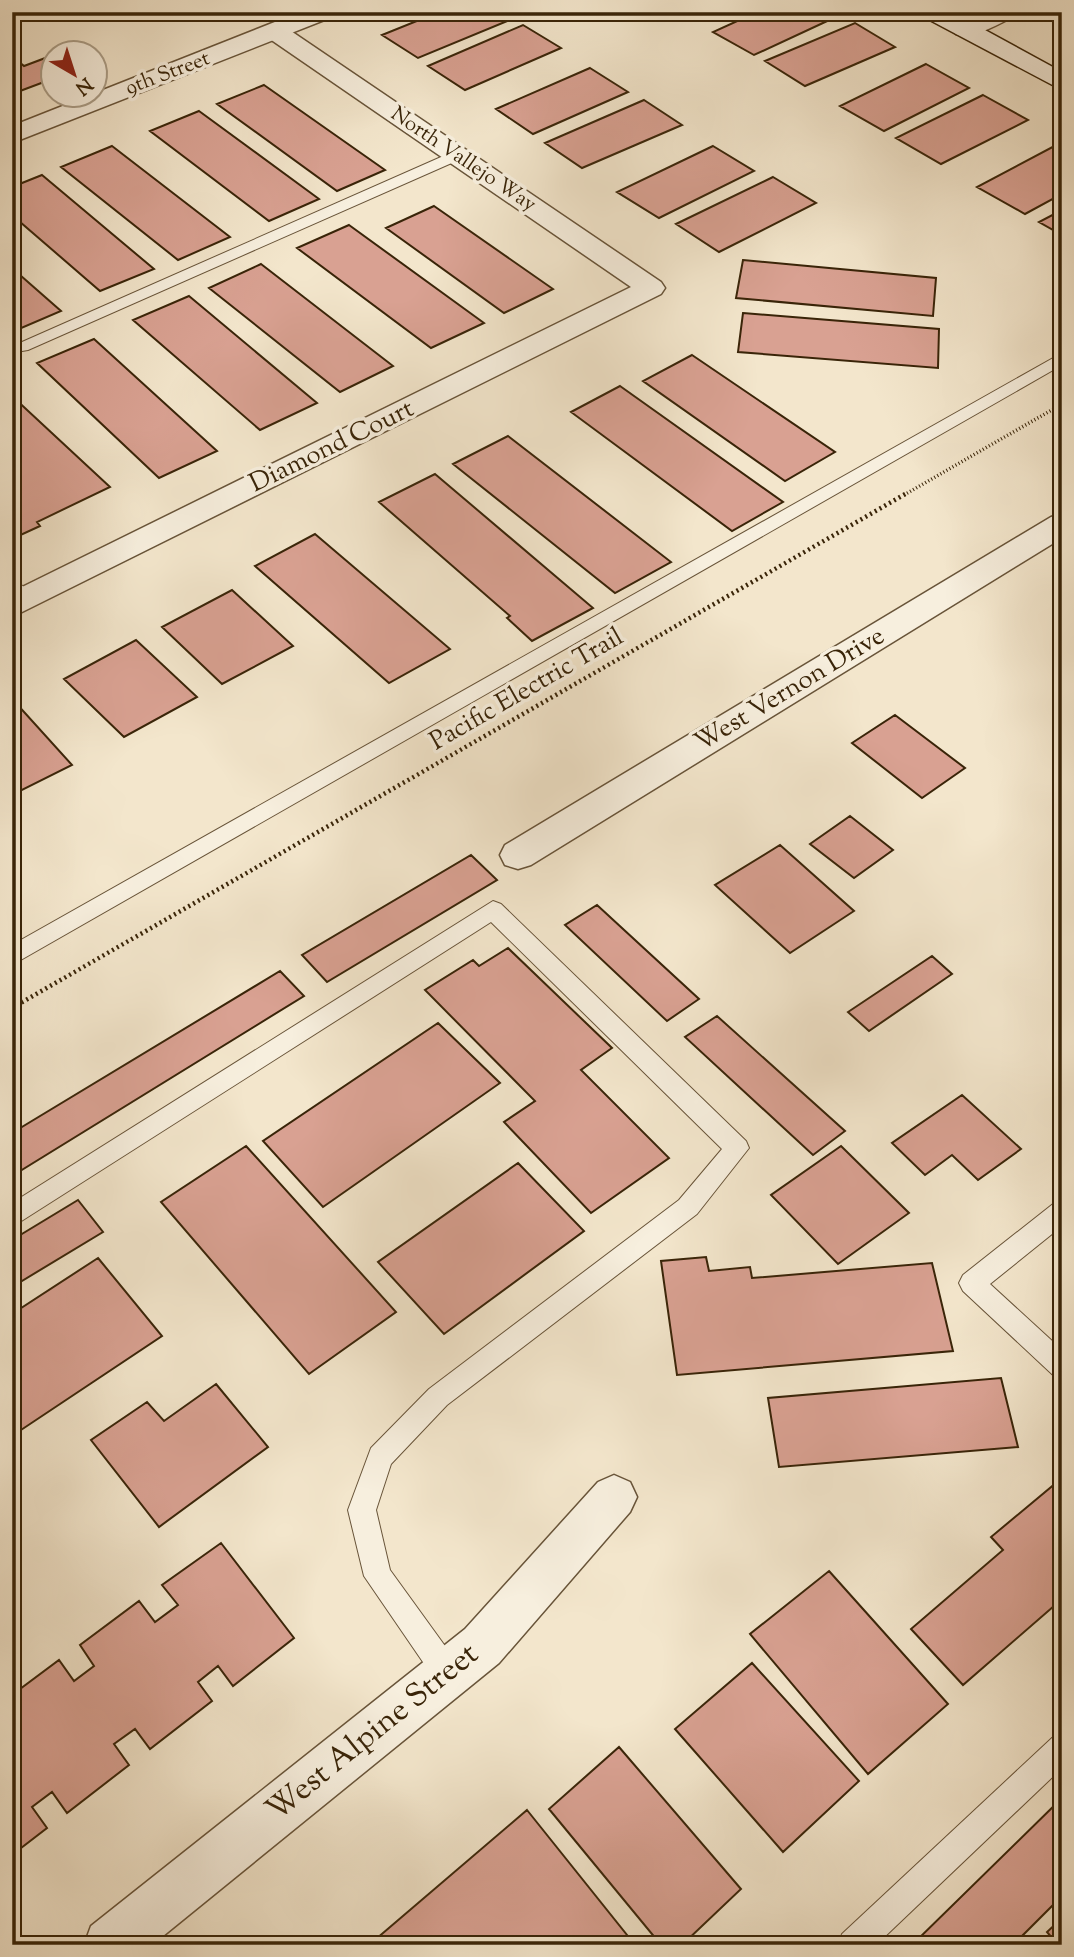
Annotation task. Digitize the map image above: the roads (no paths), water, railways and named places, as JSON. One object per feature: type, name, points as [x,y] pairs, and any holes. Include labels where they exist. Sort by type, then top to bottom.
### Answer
[{"type":"street","name":"9th Street","points":[[12,135],[323,12]]},
{"type":"street","points":[[933,12],[1062,82]]},
{"type":"street","points":[[965,29],[1004,12]]},
{"type":"street","name":"North Vallejo Way","points":[[276,32],[651,288]]},
{"type":"street","name":"Diamond Court","points":[[16,598],[651,288]]},
{"type":"street","name":"West Vernon Drive","points":[[518,855],[1062,524]]},
{"type":"street","name":"West Alpine Street","points":[[110,1945],[482,1646],[614,1497]]},
{"type":"lane","points":[[22,346],[457,155]]},
{"type":"lane","points":[[12,956],[1062,358]]},
{"type":"lane","points":[[12,1216],[493,910],[737,1149],[688,1207],[438,1397],[380,1457],[362,1510],[378,1576],[448,1674]]},
{"type":"lane","points":[[1062,1211],[972,1283],[1062,1367]]},
{"type":"lane","points":[[853,1945],[1062,1748]]}]
